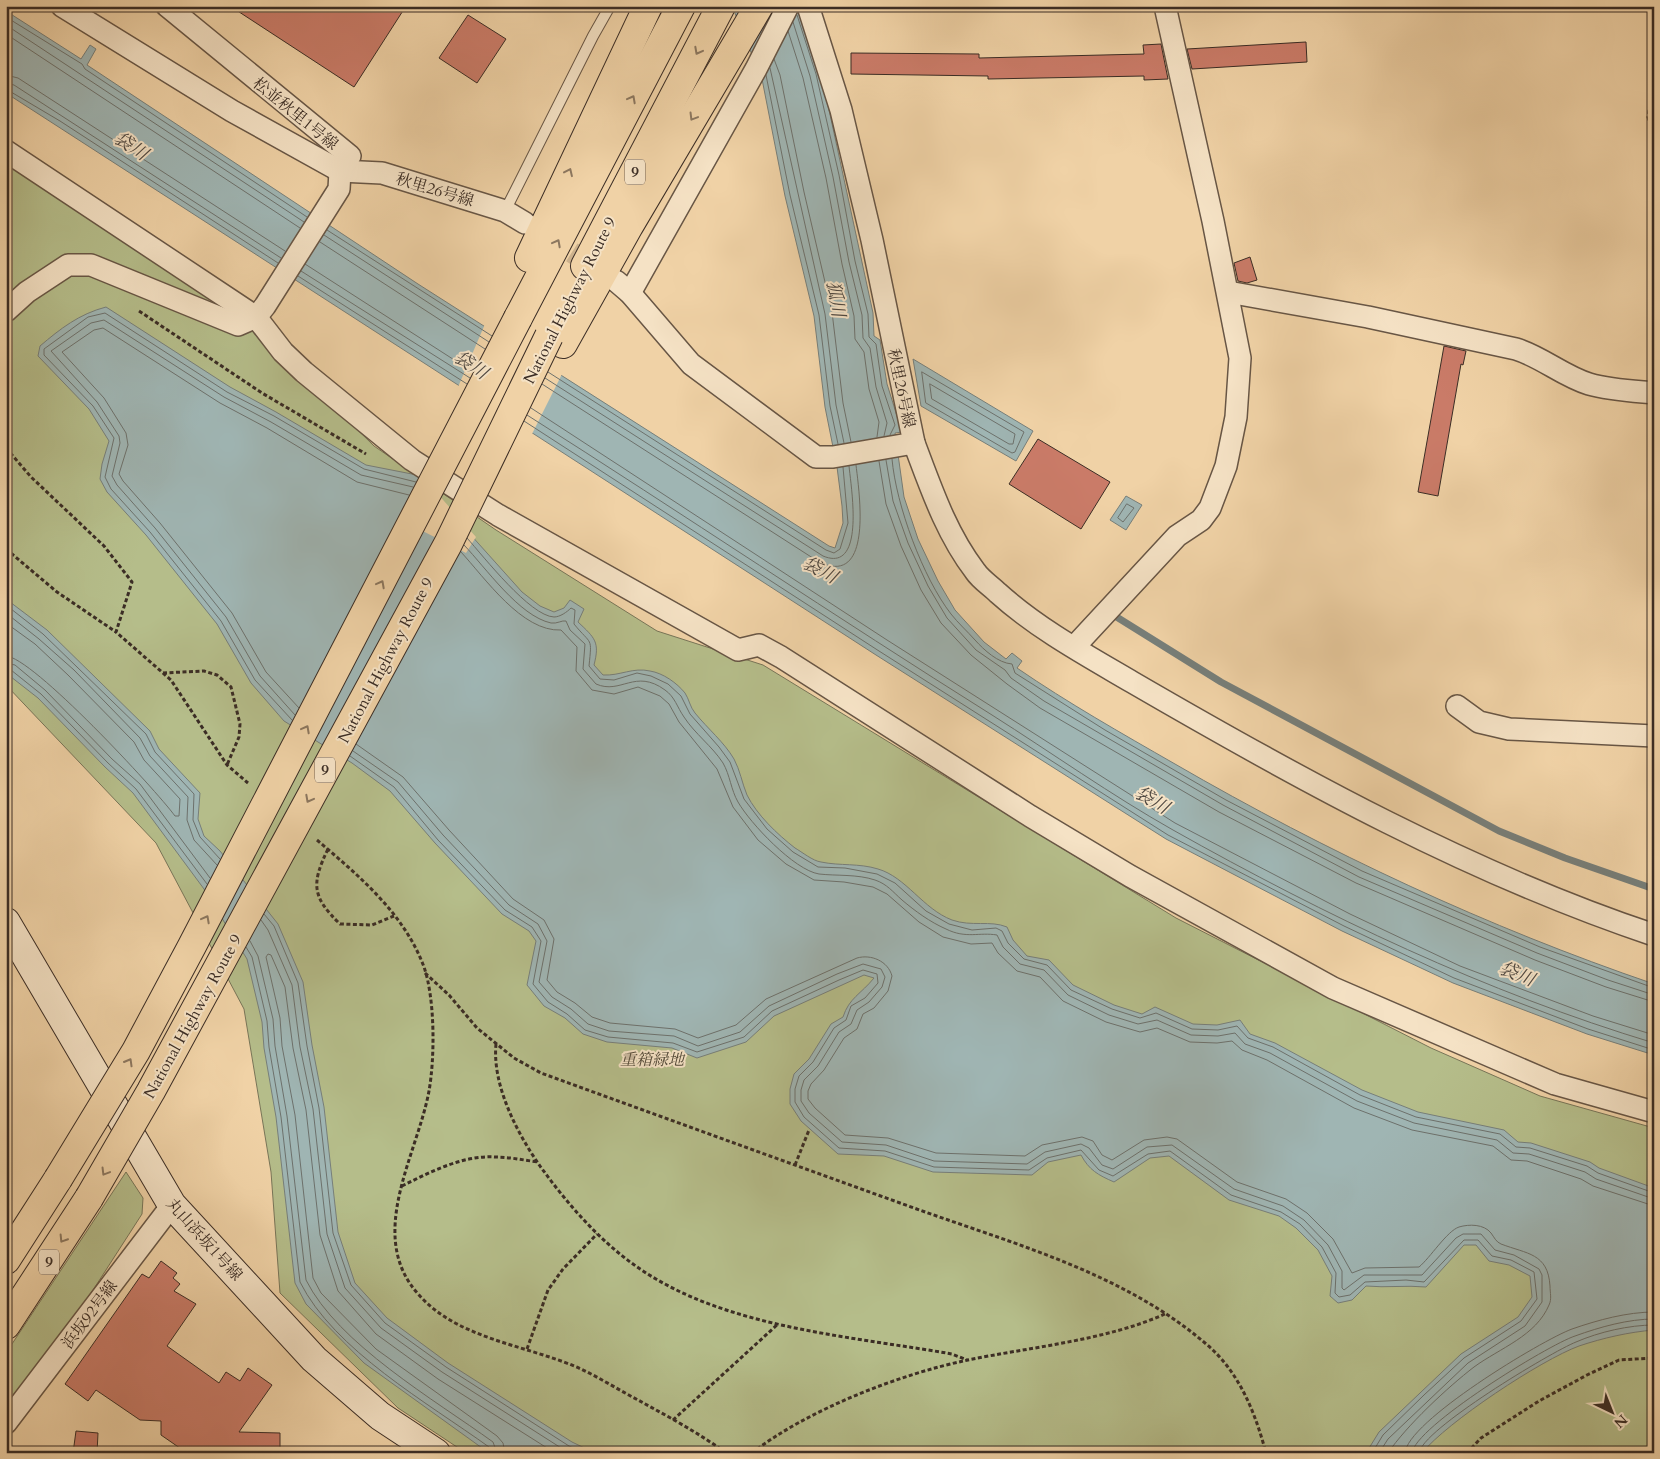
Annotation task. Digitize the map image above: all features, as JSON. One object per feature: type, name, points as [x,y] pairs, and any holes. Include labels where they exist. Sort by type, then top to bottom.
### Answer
[{"type":"highway","points":[[511,314],[648,6]]},
{"type":"highway","name":"National Highway Route 9","points":[[6,1260],[58,1179],[145,1034],[412,525],[511,314],[681,6]]},
{"type":"highway","points":[[556,340],[759,6]]},
{"type":"highway","name":"National Highway Route 9","points":[[6,1325],[89,1198],[155,1083],[448,544],[556,340],[721,7]]},
{"type":"street","points":[[62,6],[340,180]]},
{"type":"street","name":"松並秋里1号線","points":[[167,6],[350,156],[340,180],[260,311]]},
{"type":"street","name":"秋里26号線","points":[[788,6],[756,69],[623,287],[691,364],[816,457],[833,457],[905,444],[872,240],[848,138],[808,6]]},
{"type":"street","points":[[1075,646],[1177,536],[1200,520],[1210,508],[1226,466],[1237,397],[1240,358],[1228,292],[1165,6]]},
{"type":"street","points":[[6,151],[260,311],[283,352],[304,372],[412,460],[498,515],[738,650],[759,645],[781,657],[1030,816],[1130,876],[1333,988],[1556,1084],[1654,1112]]},
{"type":"street","name":"秋里26号線","points":[[340,180],[382,173],[505,211],[525,223]]},
{"type":"street","points":[[6,311],[27,292],[68,265],[91,266],[238,325],[260,311]]},
{"type":"street","points":[[1228,292],[1368,317],[1516,349],[1533,354],[1588,384],[1619,390],[1654,393]]},
{"type":"street","points":[[905,444],[942,519],[976,573],[1022,614],[1222,734],[1358,807],[1543,893],[1654,935]]},
{"type":"street","points":[[1457,706],[1479,722],[1509,729],[1654,736]]},
{"type":"street","name":"丸山浜坂1号線","points":[[6,922],[172,1205],[314,1358],[380,1416],[436,1453]]},
{"type":"street","name":"浜坂92号線","points":[[6,1424],[172,1205]]},
{"type":"lane","points":[[505,211],[610,6]]},
{"type":"path","points":[[1652,133],[1648,117],[1654,77]]},
{"type":"path","points":[[138,310],[262,393],[370,456]]},
{"type":"path","points":[[6,448],[31,477],[104,546],[132,582],[116,632]]},
{"type":"path","points":[[6,549],[57,592],[116,632],[163,673],[189,705],[199,726],[227,765],[250,785]]},
{"type":"path","points":[[163,673],[204,671],[217,675],[231,687],[240,724],[239,737],[227,765]]},
{"type":"path","points":[[317,840],[380,897],[409,938],[430,987],[432,1031],[429,1090],[402,1186],[394,1228],[398,1261],[418,1294],[444,1318],[479,1334],[527,1349],[582,1370],[673,1420],[726,1453]]},
{"type":"path","points":[[328,850],[315,878],[318,894],[328,912],[340,924],[372,925],[394,916]]},
{"type":"path","points":[[425,973],[449,995],[477,1028],[514,1058],[541,1073],[1069,1265],[1127,1289],[1168,1313],[1207,1344],[1233,1373],[1257,1420],[1266,1453]]},
{"type":"path","points":[[496,1043],[494,1058],[504,1093],[511,1112],[538,1162],[597,1234],[655,1279],[680,1292],[737,1315],[952,1354],[968,1360]]},
{"type":"path","points":[[795,1165],[809,1130]]},
{"type":"path","points":[[402,1186],[445,1166],[470,1160],[493,1156],[538,1162]]},
{"type":"path","points":[[527,1349],[548,1290],[563,1269],[597,1234]]},
{"type":"path","points":[[752,1453],[799,1421],[881,1386],[968,1360],[1012,1353],[1144,1324],[1168,1313]]},
{"type":"path","points":[[673,1420],[779,1323]]},
{"type":"path","points":[[1467,1453],[1481,1438],[1539,1401],[1587,1375],[1619,1360],[1654,1358]]},
{"type":"green space","name":"重箱緑地","points":[[6,159],[236,310],[374,446],[496,530],[657,631],[763,665],[1176,918],[1431,1048],[1540,1096],[1654,1128],[1654,1453],[466,1453],[398,1408],[280,1293],[271,1172],[244,1009],[156,843],[6,685]]},
{"type":"green space","points":[[126,1172],[143,1198],[142,1214],[75,1318],[6,1411],[6,1353]]},
{"type":"water","points":[[732,6],[800,6],[821,73],[873,313],[874,336],[880,340],[887,384],[902,432],[895,433],[904,497],[918,539],[938,581],[955,610],[984,642],[1006,659],[1012,653],[1022,661],[1017,668],[1036,681],[1075,706],[1232,796],[1349,857],[1469,913],[1592,962],[1654,984],[1654,1055],[1587,1034],[1453,983],[1342,931],[1166,839],[876,655],[6,93],[6,11],[81,59],[90,45],[96,49],[87,65],[418,284],[829,546],[835,548],[843,523],[842,506],[837,467],[825,407],[814,316],[785,196],[762,79]]},
{"type":"water","points":[[106,307],[230,387],[366,465],[417,475],[522,592],[540,606],[554,612],[564,608],[570,600],[584,609],[578,622],[589,632],[595,641],[596,657],[594,665],[603,675],[638,670],[650,671],[665,676],[682,689],[695,713],[721,741],[734,759],[747,795],[756,810],[781,837],[811,858],[828,863],[878,869],[897,879],[932,909],[952,920],[1007,927],[1013,940],[1027,956],[1049,960],[1073,985],[1114,1005],[1142,1014],[1155,1007],[1193,1024],[1217,1025],[1240,1020],[1250,1034],[1275,1043],[1362,1090],[1418,1112],[1504,1130],[1518,1142],[1531,1143],[1590,1162],[1599,1168],[1654,1188],[1654,1330],[1607,1338],[1562,1353],[1519,1378],[1473,1409],[1434,1440],[1422,1453],[1366,1453],[1379,1432],[1461,1354],[1518,1317],[1532,1297],[1530,1276],[1509,1265],[1489,1261],[1476,1245],[1464,1245],[1426,1287],[1366,1286],[1352,1300],[1338,1303],[1330,1296],[1332,1276],[1318,1250],[1296,1228],[1279,1216],[1229,1200],[1169,1156],[1150,1158],[1114,1182],[1094,1172],[1081,1155],[1048,1162],[1032,1175],[933,1172],[884,1156],[838,1154],[801,1121],[790,1104],[790,1089],[794,1074],[809,1059],[831,1024],[843,1017],[852,1001],[874,978],[864,975],[774,1016],[746,1042],[697,1058],[672,1048],[607,1042],[583,1034],[565,1018],[544,1006],[527,985],[536,941],[529,931],[502,914],[435,843],[390,791],[352,763],[284,721],[251,683],[217,624],[146,535],[107,492],[100,479],[102,464],[109,441],[89,409],[38,356],[40,346],[63,328],[87,314]]},
{"type":"water","points":[[913,359],[1033,431],[1016,461],[921,406]]},
{"type":"water","points":[[1126,496],[1142,505],[1126,530],[1110,520]]},
{"type":"water","points":[[6,599],[47,630],[150,731],[159,749],[200,793],[198,819],[204,836],[220,851],[278,924],[303,982],[312,1045],[324,1107],[338,1232],[355,1283],[387,1318],[448,1363],[572,1442],[595,1453],[489,1453],[364,1363],[306,1304],[295,1283],[276,1117],[264,1048],[262,1022],[247,959],[204,889],[133,793],[38,698],[6,673]]},
{"type":"pier","points":[[485,324],[563,372],[532,434],[458,387]]},
{"type":"pier","points":[[420,474],[476,537],[466,553],[399,519]]},
{"type":"building","points":[[230,6],[406,6],[354,87]]},
{"type":"building","points":[[468,15],[506,39],[477,83],[439,58]]},
{"type":"building","points":[[1306,42],[1307,62],[1192,69],[1187,49]]},
{"type":"building","points":[[1161,44],[1168,79],[1144,80],[1144,76],[988,79],[988,76],[851,74],[851,53],[979,54],[979,58],[1144,54],[1143,45]]},
{"type":"building","points":[[1250,257],[1257,280],[1247,283],[1238,281],[1234,263]]},
{"type":"building","points":[[1444,346],[1466,351],[1463,365],[1461,364],[1438,496],[1418,492]]},
{"type":"building","points":[[1038,439],[1110,482],[1081,529],[1009,484]]},
{"type":"building","points":[[161,1261],[177,1273],[173,1278],[180,1284],[174,1291],[196,1304],[167,1346],[219,1383],[226,1372],[240,1381],[248,1368],[272,1385],[239,1432],[280,1433],[280,1453],[187,1453],[161,1435],[161,1421],[140,1420],[96,1390],[88,1401],[65,1384],[142,1274],[149,1278]]},
{"type":"building","points":[[76,1431],[98,1433],[97,1453],[73,1453]]},
{"type":"waterway","points":[[1115,616],[1221,682],[1499,831],[1565,858],[1654,889]]},
{"type":"tunnel","points":[[545,235],[599,270]]},
{"type":"water label","name":"袋川","points":[[131,146]]},
{"type":"water label","name":"狐川","points":[[836,299]]},
{"type":"water label","name":"袋川","points":[[471,365]]},
{"type":"water label","name":"袋川","points":[[820,570]]},
{"type":"water label","name":"袋川","points":[[1152,800]]},
{"type":"water label","name":"袋川","points":[[1517,974]]}]
